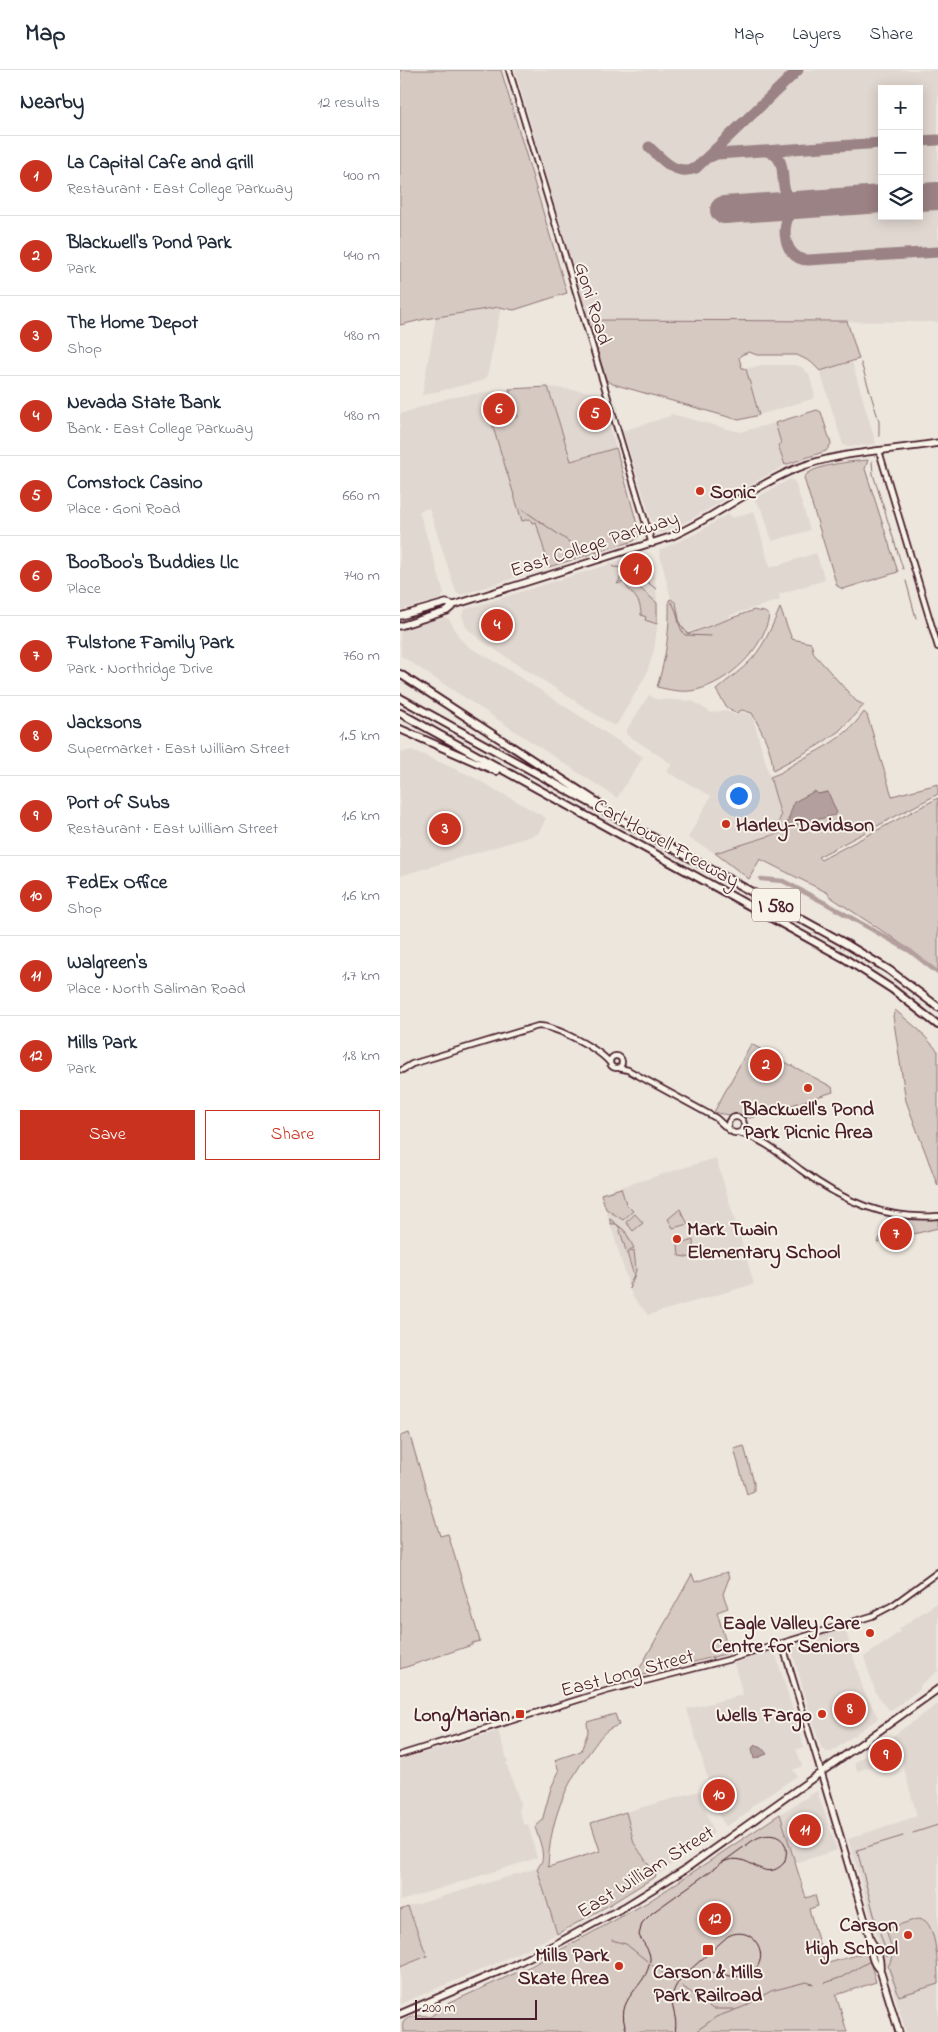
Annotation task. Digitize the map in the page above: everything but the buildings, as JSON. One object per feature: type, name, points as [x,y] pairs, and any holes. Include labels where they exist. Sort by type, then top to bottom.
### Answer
[{"type":"highway","points":[[400,674],[600,804],[609,813]]},
{"type":"highway","name":"Carl Howell Freeway","points":[[400,698],[869,957],[938,1007]]},
{"type":"highway","name":"Carl Howell Freeway","points":[[400,713],[866,971],[904,997],[938,1025]]},
{"type":"highway","points":[[400,729],[490,768],[585,815]]},
{"type":"main road","name":"East College Parkway","points":[[400,626],[447,611],[454,605],[652,544],[687,530],[796,468],[830,458],[938,443]]},
{"type":"main road","name":"East College Parkway","points":[[400,616],[446,603],[454,605]]},
{"type":"main road","name":"East William Street","points":[[400,2014],[505,1969],[624,1907],[684,1870],[938,1688]]},
{"type":"main road","points":[[821,1772],[872,1941],[881,1962],[880,1970],[899,2032]]},
{"type":"street","name":"Goni Road","points":[[509,70],[652,544]]},
{"type":"street","points":[[879,450],[938,647]]},
{"type":"street","points":[[401,1067],[538,1026],[557,1030],[601,1054],[614,1068],[628,1070],[713,1116],[734,1133],[755,1139],[786,1158],[825,1188],[852,1202],[892,1214],[921,1217],[938,1216]]},
{"type":"street","points":[[601,1054],[619,1057],[628,1070]]},
{"type":"street","points":[[610,1063],[611,1058],[614,1056]]},
{"type":"street","points":[[619,1068],[622,1061]]},
{"type":"street","points":[[713,1116],[739,1118],[755,1139]]},
{"type":"street","points":[[729,1130],[728,1123],[732,1118]]},
{"type":"street","points":[[739,1133],[743,1129],[743,1123]]},
{"type":"street","name":"East Long Street","points":[[400,1755],[606,1691],[727,1660],[882,1611],[938,1572]]},
{"type":"street","points":[[782,1643],[821,1772]]},
{"type":"shaded area","points":[[400,70],[501,70],[567,293],[514,310],[499,307],[400,325]]},
{"type":"shaded area","points":[[515,70],[938,70],[938,322],[588,320]]},
{"type":"shaded area","points":[[501,307],[487,377],[482,381],[422,395],[436,317]]},
{"type":"shaded area","points":[[588,320],[847,321],[859,359],[820,371],[811,362],[797,355],[757,355],[749,352],[741,355],[739,358],[742,368],[746,369],[759,415],[739,420],[613,384],[606,380]]},
{"type":"shaded area","points":[[852,362],[876,444],[847,447],[843,445],[820,371]]},
{"type":"shaded area","points":[[762,365],[795,365],[802,367],[809,374],[815,396],[812,399],[759,415],[746,369]]},
{"type":"shaded area","points":[[548,387],[599,393],[616,448],[571,461]]},
{"type":"shaded area","points":[[548,387],[571,461],[616,448],[640,535],[634,541],[549,567],[536,522],[532,523],[530,519],[522,521],[492,424],[518,417],[509,389]]},
{"type":"shaded area","points":[[509,389],[518,417],[492,425],[523,521],[530,519],[536,522],[549,567],[460,595],[456,592],[429,508],[419,511],[444,593],[441,599],[400,610],[400,414],[448,398]]},
{"type":"shaded area","points":[[817,410],[821,412],[831,444],[826,451],[785,465],[778,445],[781,443],[775,423]]},
{"type":"shaded area","points":[[671,414],[740,432],[775,423],[782,444],[778,445],[785,465],[684,523],[662,533],[657,531],[654,528],[623,431],[670,416]]},
{"type":"shaded area","points":[[868,460],[865,469],[898,572],[843,589],[837,586],[804,478],[814,470],[823,467]]},
{"type":"shaded area","points":[[790,479],[795,482],[810,530],[772,541],[763,512],[754,499]]},
{"type":"shaded area","points":[[754,511],[770,568],[816,553],[825,580],[779,594],[780,600],[731,615],[727,620],[687,632],[680,624],[676,603],[671,599],[659,550],[695,534],[728,514],[732,518]]},
{"type":"shaded area","points":[[642,554],[649,556],[655,579],[658,610],[654,650],[646,675],[614,726],[480,640],[466,627],[462,615],[466,609]]},
{"type":"shaded area","points":[[621,577],[641,589],[657,603],[657,624],[645,620],[646,617],[641,615],[641,609],[637,600],[624,582],[617,584]]},
{"type":"shaded area","points":[[671,599],[676,603],[680,624],[688,634],[754,610],[764,612],[769,616],[760,641],[743,663],[732,672],[708,686],[696,690],[672,690],[657,687],[667,644],[669,600]]},
{"type":"shaded area","points":[[780,608],[792,639],[811,643],[814,654],[856,701],[864,705],[839,731],[819,745],[773,770],[769,748],[752,713],[742,710],[736,713],[727,708],[716,690],[743,668],[757,653],[768,635]]},
{"type":"shaded area","points":[[444,617],[449,619],[460,639],[469,647],[498,663],[643,757],[617,798],[401,656],[400,633],[402,630]]},
{"type":"shaded area","points":[[649,695],[655,699],[692,701],[712,713],[724,710],[735,715],[740,712],[752,715],[781,816],[778,821],[779,833],[715,853],[688,838],[711,796],[667,772],[672,764],[626,734],[626,731]]},
{"type":"shaded area","points":[[864,712],[867,715],[892,796],[938,784],[938,794],[818,857],[821,860],[938,798],[938,971],[893,938],[829,896],[828,893],[760,859],[749,879],[715,853],[779,833],[777,826],[781,816],[770,777],[825,747],[855,723]],"holes":[[[828,792],[788,819],[791,814],[818,794]]]},
{"type":"shaded area","points":[[412,750],[471,776],[546,818],[538,834],[400,876],[400,753]]},
{"type":"shaded area","points":[[815,791],[818,794],[828,792],[837,813],[788,827],[787,824],[794,802]]},
{"type":"shaded area","points":[[895,1010],[918,1029],[938,1051],[938,1186],[906,1101],[893,1016]]},
{"type":"shaded area","points":[[751,1044],[832,1087],[833,1092],[750,1118],[714,1112]]},
{"type":"shaded area","name":"Mark Twain Elementary School","points":[[716,1158],[754,1284],[648,1315],[632,1296],[601,1193]]},
{"type":"shaded area","points":[[621,1188],[626,1204],[633,1211],[623,1220],[606,1209],[601,1194]]},
{"type":"shaded area","points":[[680,1209],[688,1224],[673,1228],[668,1219]]},
{"type":"shaded area","points":[[635,1214],[643,1223],[633,1231],[626,1222]]},
{"type":"shaded area","points":[[609,1218],[625,1231],[634,1248],[626,1251],[619,1227],[616,1224],[611,1224]]},
{"type":"shaded area","points":[[892,1218],[938,1219],[938,1228],[877,1243]]},
{"type":"shaded area","points":[[693,1240],[694,1258],[679,1256],[678,1245]]},
{"type":"shaded area","points":[[634,1250],[636,1270],[630,1289],[629,1283],[634,1276],[627,1253]]},
{"type":"shaded area","points":[[409,1433],[440,1536],[448,1534],[480,1641],[400,1669],[400,1436]]},
{"type":"shaded area","points":[[744,1446],[754,1483],[754,1491],[747,1494],[734,1449]]},
{"type":"shaded area","points":[[727,1572],[729,1578],[723,1594],[728,1608],[717,1612],[729,1653],[635,1677],[692,1574],[695,1582]]},
{"type":"shaded area","points":[[938,1602],[938,1671],[921,1684],[919,1690],[889,1710],[876,1693],[864,1657],[900,1632],[899,1629]]},
{"type":"shaded area","points":[[841,1630],[846,1632],[863,1689],[878,1718],[831,1752],[826,1752],[821,1748],[791,1648],[793,1645]]},
{"type":"shaded area","points":[[771,1652],[776,1655],[804,1747],[796,1749],[802,1766],[793,1770],[797,1776],[753,1805],[745,1815],[726,1826],[719,1816],[687,1709],[743,1695],[734,1663]]},
{"type":"shaded area","name":"Carson High School","points":[[938,1704],[938,2032],[906,2032],[848,1839],[917,1816],[901,1758],[857,1771],[855,1763]]},
{"type":"shaded area","points":[[615,1714],[619,1725],[609,1729],[600,1738],[581,1763],[566,1791],[555,1819],[548,1867],[600,1851],[591,1823],[626,1812],[634,1843],[656,1876],[557,1934],[537,1868],[542,1859],[542,1854],[535,1827],[542,1821],[551,1788],[559,1771],[555,1760],[581,1751],[588,1732],[587,1722]]},
{"type":"shaded area","points":[[498,1731],[508,1762],[506,1763],[520,1802],[519,1811],[524,1825],[528,1824],[537,1858],[400,1901],[400,1760]]},
{"type":"shaded area","points":[[755,1745],[762,1748],[767,1754],[754,1759],[752,1748]]},
{"type":"shaded area","points":[[699,1791],[714,1833],[656,1876],[634,1843],[626,1812]]},
{"type":"shaded area","points":[[817,1791],[837,1850],[795,1863],[780,1814]]},
{"type":"shaded area","points":[[780,1814],[806,1898],[815,1895],[818,1906],[809,1909],[825,1964],[867,1952],[876,1982],[836,1995],[847,2032],[403,2032],[403,2023],[407,2019],[420,2016],[430,2017],[447,2004],[531,1966],[648,1902]]},
{"type":"shaded area","points":[[537,1868],[557,1934],[497,1963],[400,2004],[400,1967],[427,1956],[408,1907]]},
{"type":"shaded area","points":[[408,1907],[427,1956],[400,1967],[400,1910]]},
{"type":"shaded area","points":[[917,1919],[924,1920],[932,1931],[936,1949],[938,1984],[899,1996],[888,1966],[892,1953],[886,1929]]},
{"type":"waterway","points":[[861,363],[879,421],[879,436]]},
{"type":"waterway","points":[[872,461],[873,474],[903,569]]},
{"type":"waterway","points":[[522,509],[578,548],[586,545],[594,548],[597,553]]},
{"type":"waterway","points":[[611,565],[613,567],[626,568]]},
{"type":"waterway","points":[[637,575],[638,579],[645,580],[656,589]]},
{"type":"waterway","points":[[906,581],[916,618]]},
{"type":"waterway","points":[[671,602],[685,635],[711,636]]},
{"type":"waterway","points":[[761,879],[783,881],[827,904],[910,951],[938,973]]},
{"type":"waterway","points":[[913,1833],[938,1825]]},
{"type":"waterway","points":[[876,1922],[857,1850],[903,1836]]},
{"type":"waterway","points":[[880,1933],[887,1954],[886,1957]]},
{"type":"waterway","points":[[612,1940],[626,1944],[647,1961]]},
{"type":"waterway","points":[[825,1983],[842,1977],[870,1961]]},
{"type":"waterway","points":[[652,1965],[675,1982]]},
{"type":"waterway","points":[[695,2032],[716,2017],[743,2007],[771,1991],[806,1982],[813,1984]]},
{"type":"waterway","points":[[682,1986],[713,2009],[734,2009]]},
{"type":"taxiway","points":[[649,147],[664,161],[676,168],[682,170],[696,168],[798,70]]},
{"type":"taxiway","points":[[923,141],[938,140]]},
{"type":"taxiway","points":[[710,157],[717,154],[878,143]]},
{"type":"taxiway","points":[[766,151],[775,155],[780,162],[787,195],[792,201],[803,205]]},
{"type":"taxiway","points":[[803,205],[795,209],[789,216],[785,235],[787,244],[799,258],[808,260],[938,252]]},
{"type":"runway","points":[[923,197],[938,196]]},
{"type":"runway","points":[[724,210],[878,199]]},
{"type":"railway","points":[[627,2032],[624,2010],[627,2001],[648,1970],[650,1960],[648,1950],[639,1935],[642,1923],[652,1913],[752,1841],[759,1837],[766,1835],[779,1838],[786,1847],[784,1863],[776,1869],[769,1871],[741,1860],[733,1859],[723,1862]]},
{"type":"railway","points":[[675,2032],[676,2023],[672,1996],[679,1981],[687,1973],[728,1936],[737,1933],[746,1934],[758,1944],[760,1959],[757,1967],[751,1973],[735,1977],[702,1970],[694,1971],[686,1974]]},
{"type":"place","name":"BooBoo's Buddies Llc","points":[[499,409]]},
{"type":"place","name":"Comstock Casino","points":[[595,414]]},
{"type":"place","name":"Sonic","points":[[700,491]]},
{"type":"place","name":"La Capital Cafe and Grill","points":[[636,569]]},
{"type":"place","name":"Nevada State Bank","points":[[497,625]]},
{"type":"place","name":"Harley-Davidson","points":[[726,824]]},
{"type":"place","name":"The Home Depot","points":[[445,829]]},
{"type":"place","name":"Blackwell's Pond Park","points":[[766,1065]]},
{"type":"place","name":"Blackwell's Pond Park Picnic Area","points":[[808,1088]]},
{"type":"place","name":"Fulstone Family Park","points":[[896,1234]]},
{"type":"place","name":"Mark Twain Elementary School","points":[[677,1239]]},
{"type":"place","name":"Eagle Valley Care Centre for Seniors","points":[[870,1633]]},
{"type":"place","name":"Jacksons","points":[[850,1709]]},
{"type":"place","name":"Long/Marian","points":[[520,1714]]},
{"type":"place","name":"Wells Fargo","points":[[822,1714]]},
{"type":"place","name":"Port of Subs","points":[[886,1755]]},
{"type":"place","name":"FedEx Office","points":[[719,1795]]},
{"type":"place","name":"Walgreen's","points":[[805,1830]]},
{"type":"place","name":"Mills Park","points":[[715,1919]]},
{"type":"place","name":"Carson High School","points":[[908,1935]]},
{"type":"place","name":"Carson & Mills Park Railroad","points":[[708,1950]]},
{"type":"place","name":"Mills Park Skate Area","points":[[619,1966]]}]
